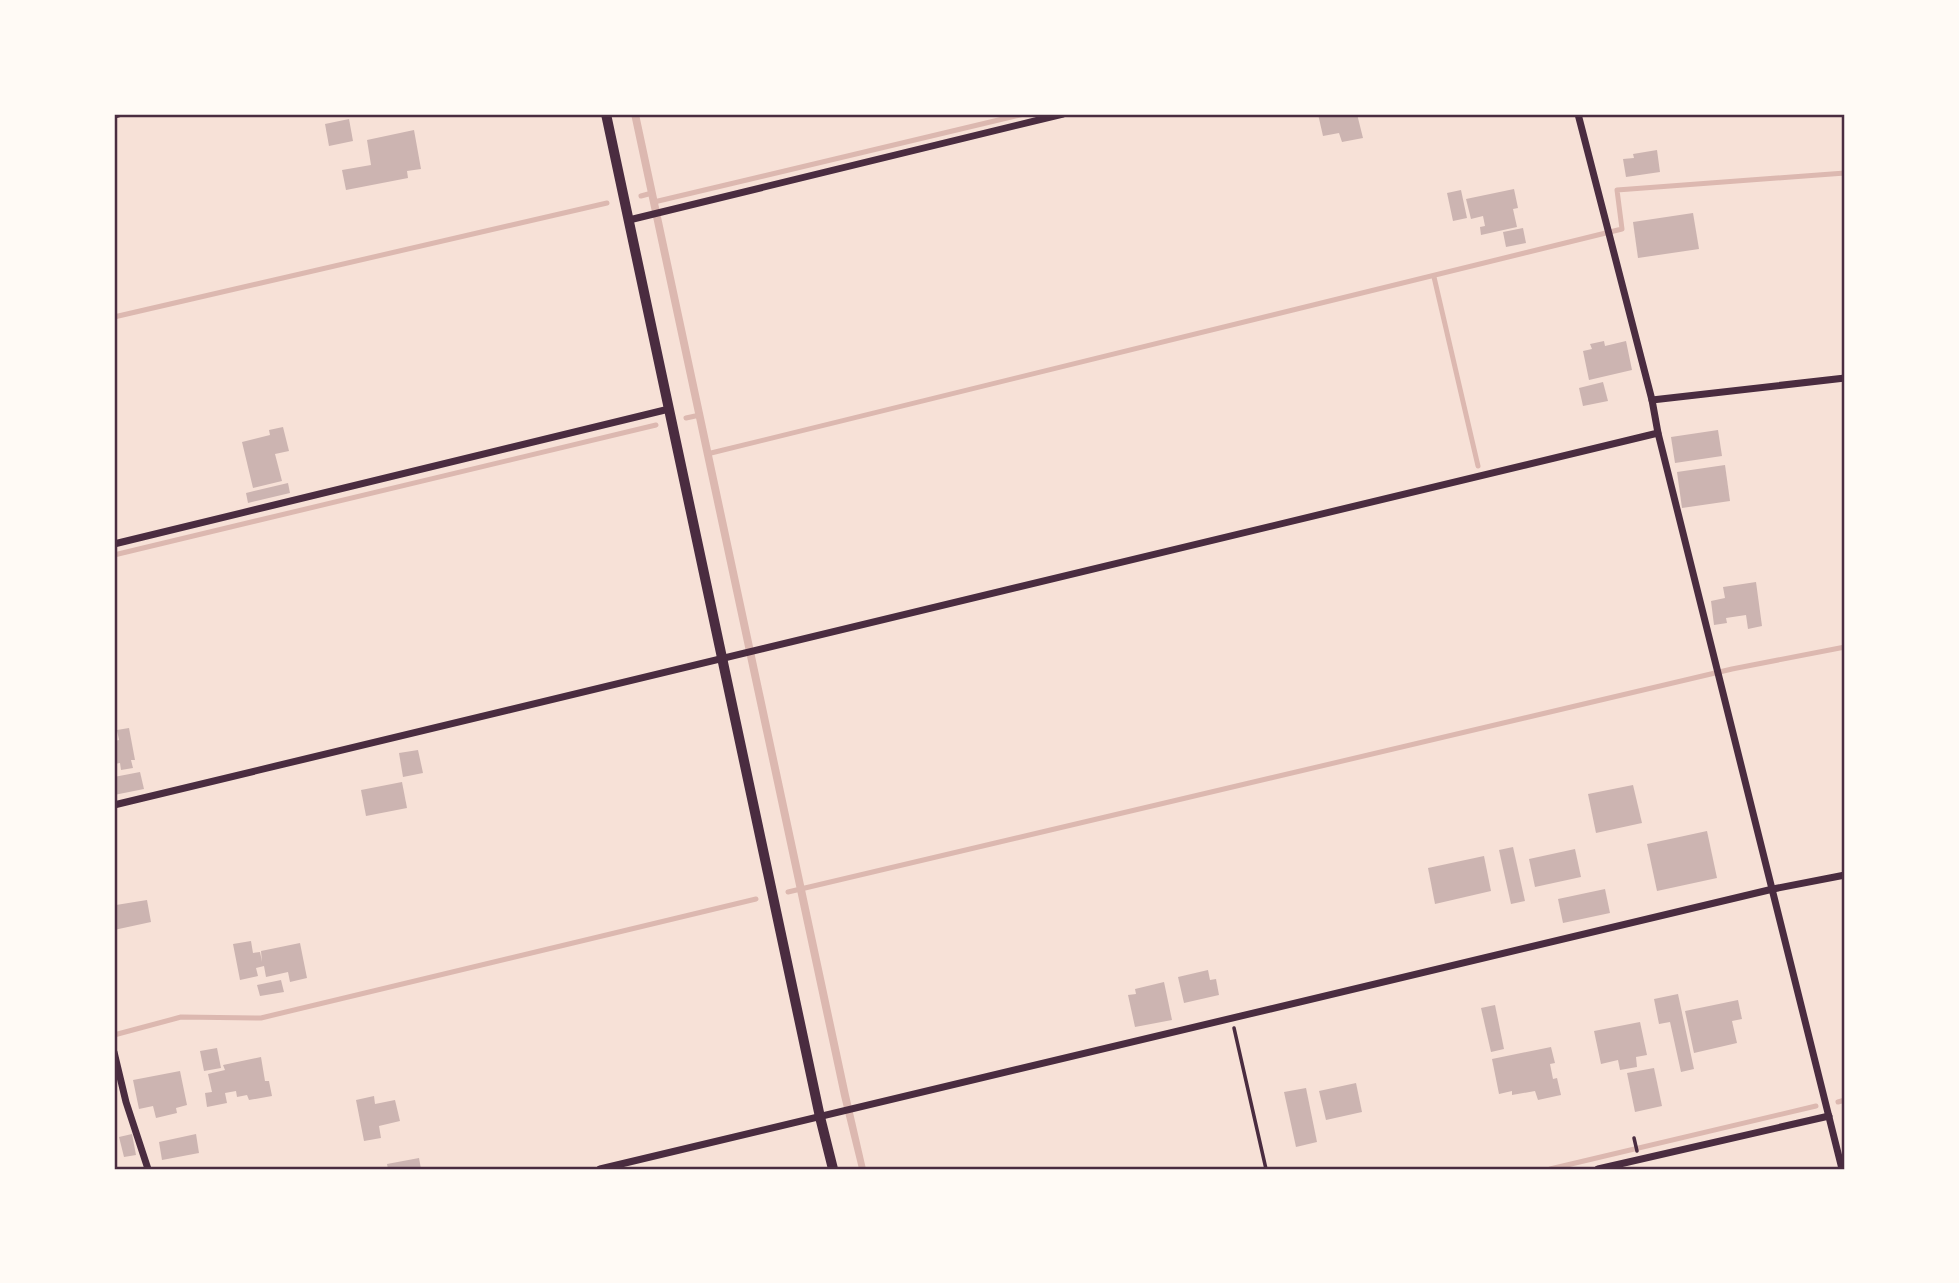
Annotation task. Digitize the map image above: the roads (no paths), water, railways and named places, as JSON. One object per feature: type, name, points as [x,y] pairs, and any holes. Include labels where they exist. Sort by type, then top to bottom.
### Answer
[{"type":"street","points":[[606,114],[833,1169]]},
{"type":"street","points":[[629,220],[1063,114]]},
{"type":"street","points":[[1578,114],[1653,400],[1658,433],[1842,1169]]},
{"type":"street","points":[[1653,400],[1845,377]]},
{"type":"street","points":[[114,544],[669,409]]},
{"type":"street","points":[[114,805],[1658,433]]},
{"type":"street","points":[[600,1169],[1773,889],[1845,875]]},
{"type":"street","points":[[114,1052],[126,1102],[148,1169]]},
{"type":"street","points":[[1598,1169],[1829,1116]]},
{"type":"waterway","points":[[654,202],[1024,114]]},
{"type":"waterway","points":[[707,454],[1622,229],[1617,190],[1845,173]]},
{"type":"waterway","points":[[641,196],[652,193]]},
{"type":"waterway","points":[[114,317],[607,203]]},
{"type":"waterway","points":[[1434,277],[1478,466]]},
{"type":"waterway","points":[[686,418],[700,415]]},
{"type":"waterway","points":[[114,555],[656,425]]},
{"type":"waterway","points":[[788,892],[1732,669],[1845,647]]},
{"type":"waterway","points":[[114,1035],[181,1017],[261,1018],[756,899]]},
{"type":"waterway","points":[[1838,1102],[1845,1100]]},
{"type":"waterway","points":[[1550,1169],[1816,1106]]}]
